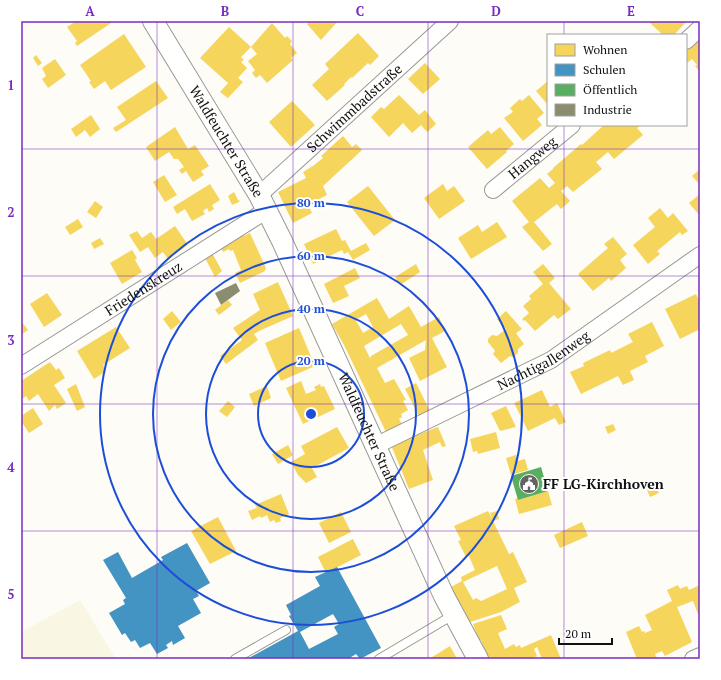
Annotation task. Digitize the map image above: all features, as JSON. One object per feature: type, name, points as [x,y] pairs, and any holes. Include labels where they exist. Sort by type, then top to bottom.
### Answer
[{"type":"street","name":"Waldfeuchter Straße","points":[[153,21],[263,203],[282,241],[453,615],[478,659]]},
{"type":"street","name":"Schwimmbadstraße","points":[[263,203],[450,21]]},
{"type":"street","points":[[687,40],[700,28]]},
{"type":"street","name":"Hangweg","points":[[493,190],[571,126]]},
{"type":"street","name":"Friedenskreuz","points":[[21,366],[263,203]]},
{"type":"street","name":"Nachtigallenweg","points":[[375,446],[551,360],[700,255]]},
{"type":"street","points":[[693,659],[700,656]]},
{"type":"lane","points":[[379,659],[453,615]]},
{"type":"lane","points":[[235,659],[286,630]]},
{"type":"shaded area","points":[[80,600],[116,659],[21,659],[21,632]]},
{"type":"building: Wohnen","points":[[76,21],[114,21],[77,46],[75,43],[77,41],[67,27]]},
{"type":"building: Wohnen","points":[[310,21],[338,21],[321,40],[307,24]]},
{"type":"building: Wohnen","points":[[652,21],[687,21],[675,34],[662,34],[650,23]]},
{"type":"building: Wohnen","points":[[272,23],[285,38],[287,36],[292,41],[290,44],[297,53],[291,58],[293,60],[267,83],[260,75],[256,78],[252,73],[255,70],[248,61],[257,54],[251,47]]},
{"type":"building: Wohnen","points":[[229,27],[251,47],[241,57],[244,60],[241,62],[247,68],[238,78],[243,82],[228,98],[220,92],[228,83],[200,58]]},
{"type":"building: Wohnen","points":[[358,33],[379,56],[370,65],[368,63],[352,78],[351,77],[344,84],[345,85],[327,101],[312,85],[329,69],[325,64]]},
{"type":"building: Wohnen","points":[[124,34],[146,67],[111,90],[105,81],[94,89],[89,82],[91,81],[80,65]]},
{"type":"building: Wohnen","points":[[698,38],[700,40],[700,72],[692,59],[687,63],[687,47]]},
{"type":"building: Wohnen","points":[[36,55],[42,63],[38,66],[33,58]]},
{"type":"building: Wohnen","points":[[55,59],[66,75],[48,88],[42,79],[46,76],[42,68]]},
{"type":"building: Wohnen","points":[[425,63],[440,79],[423,94],[408,79]]},
{"type":"building: Wohnen","points":[[156,81],[168,98],[116,132],[113,128],[126,120],[117,107]]},
{"type":"building: Wohnen","points":[[547,82],[547,104],[536,91]]},
{"type":"building: Wohnen","points":[[399,95],[419,115],[425,110],[436,124],[427,132],[421,125],[412,133],[403,123],[389,137],[371,117],[381,107],[384,109]]},
{"type":"building: Wohnen","points":[[529,95],[544,113],[537,119],[542,125],[523,141],[504,118],[513,112],[510,108],[520,99],[522,101]]},
{"type":"building: Wohnen","points":[[292,101],[315,125],[291,147],[269,122]]},
{"type":"building: Wohnen","points":[[91,115],[100,129],[90,137],[85,130],[76,137],[71,129]]},
{"type":"building: Wohnen","points":[[603,126],[640,126],[637,128],[643,135],[614,159],[608,152],[596,162],[602,169],[573,192],[567,186],[561,191],[570,201],[561,209],[557,204],[534,222],[552,244],[543,251],[522,227],[529,222],[512,201],[540,178],[549,188],[555,183],[547,174],[581,144],[582,145]]},
{"type":"building: Wohnen","points":[[175,127],[188,149],[195,145],[209,166],[201,171],[204,175],[193,182],[186,171],[182,174],[179,170],[184,167],[178,159],[174,159],[169,152],[155,161],[146,147]]},
{"type":"building: Wohnen","points":[[500,127],[514,144],[487,169],[468,147],[488,130],[491,134]]},
{"type":"building: Wohnen","points":[[343,136],[352,147],[356,144],[362,150],[323,186],[327,195],[308,205],[312,213],[293,223],[278,192],[306,178],[303,172],[323,158],[321,156]]},
{"type":"building: Wohnen","points":[[700,169],[700,185],[692,176]]},
{"type":"building: Wohnen","points":[[164,175],[177,195],[165,202],[153,182]]},
{"type":"building: Wohnen","points":[[210,184],[220,200],[212,205],[214,209],[209,212],[207,208],[203,211],[205,214],[192,221],[185,209],[177,214],[173,207]]},
{"type":"building: Wohnen","points":[[443,184],[447,191],[454,186],[465,201],[439,219],[424,198]]},
{"type":"building: Wohnen","points":[[368,186],[395,220],[374,236],[347,202]]},
{"type":"building: Wohnen","points":[[234,192],[240,201],[232,205],[228,196]]},
{"type":"building: Wohnen","points":[[700,194],[700,216],[689,203]]},
{"type":"building: Wohnen","points":[[95,201],[103,207],[96,218],[87,212]]},
{"type":"building: Wohnen","points":[[660,208],[668,218],[673,213],[688,231],[682,235],[680,232],[657,251],[660,254],[648,264],[633,245],[655,227],[648,218]]},
{"type":"building: Wohnen","points":[[78,219],[83,227],[70,235],[65,227]]},
{"type":"building: Wohnen","points":[[497,222],[507,237],[471,259],[458,238],[478,225],[482,232]]},
{"type":"building: Wohnen","points":[[175,226],[188,245],[168,259],[163,252],[155,258],[148,247],[140,252],[129,235],[137,231],[142,238],[151,232],[156,239]]},
{"type":"building: Wohnen","points":[[336,229],[342,241],[345,240],[351,251],[366,243],[370,250],[353,260],[348,252],[344,254],[342,250],[313,264],[304,244]]},
{"type":"building: Wohnen","points":[[242,233],[244,236],[250,233],[266,268],[265,271],[240,283],[235,273],[241,270],[233,250],[230,251],[229,249],[223,252],[220,247],[235,240],[233,237]]},
{"type":"building: Wohnen","points":[[613,237],[627,254],[620,260],[626,268],[611,281],[609,278],[593,291],[578,274],[608,248],[604,244]]},
{"type":"building: Wohnen","points":[[100,238],[104,244],[94,249],[91,243]]},
{"type":"building: Wohnen","points":[[132,250],[137,258],[135,260],[142,272],[122,284],[110,263]]},
{"type":"building: Wohnen","points":[[212,253],[222,271],[215,277],[205,258]]},
{"type":"building: Wohnen","points":[[416,264],[420,272],[400,285],[395,277]]},
{"type":"building: Wohnen","points":[[543,264],[555,278],[549,283],[571,309],[558,319],[554,315],[535,331],[525,320],[524,321],[522,319],[529,313],[523,306],[531,299],[529,296],[543,284],[533,272]]},
{"type":"building: Wohnen","points":[[355,268],[360,278],[344,286],[349,296],[333,303],[324,284]]},
{"type":"building: Wohnen","points":[[278,282],[293,316],[254,334],[258,340],[226,364],[220,356],[242,340],[233,328],[260,310],[253,294]]},
{"type":"building: Wohnen","points":[[47,293],[62,315],[44,327],[30,304]]},
{"type":"building: Wohnen","points":[[696,294],[700,302],[700,329],[680,339],[665,309]]},
{"type":"building: Wohnen","points":[[377,298],[389,319],[409,306],[421,327],[439,317],[445,331],[432,338],[447,367],[420,381],[409,358],[425,350],[426,340],[377,368],[385,383],[394,379],[406,400],[403,401],[408,410],[401,414],[402,417],[399,419],[404,428],[388,436],[344,345],[332,324]],"holes":[[[366,314],[373,327],[363,333],[355,319]],[[401,324],[408,335],[370,358],[364,346]]]},
{"type":"building: Wohnen","points":[[228,300],[232,305],[219,315],[215,310]]},
{"type":"building: Wohnen","points":[[172,311],[181,322],[171,330],[163,319]]},
{"type":"building: Wohnen","points":[[506,311],[522,329],[516,333],[524,344],[518,349],[518,353],[513,357],[510,356],[501,363],[493,354],[495,351],[488,342],[488,339],[492,335],[497,336],[506,329],[497,319]]},
{"type":"building: Wohnen","points":[[21,321],[28,330],[21,335]]},
{"type":"building: Wohnen","points":[[652,322],[664,346],[645,356],[648,362],[630,371],[634,380],[623,385],[618,376],[581,394],[570,372],[584,366],[583,363],[610,350],[611,353],[633,342],[628,334]]},
{"type":"building: Wohnen","points":[[116,327],[130,348],[103,365],[106,371],[94,379],[77,351]]},
{"type":"building: Wohnen","points":[[299,328],[315,366],[281,381],[265,343]]},
{"type":"building: Wohnen","points":[[50,362],[56,370],[59,368],[65,378],[54,385],[66,403],[57,409],[55,405],[49,411],[38,394],[29,401],[26,396],[22,399],[21,381]]},
{"type":"building: Wohnen","points":[[301,381],[306,394],[316,390],[314,387],[320,384],[321,387],[324,386],[335,409],[303,424],[286,388]]},
{"type":"building: Wohnen","points":[[416,383],[432,415],[421,420],[405,389]]},
{"type":"building: Wohnen","points":[[76,384],[85,407],[77,411],[67,389]]},
{"type":"building: Wohnen","points":[[267,386],[271,398],[254,406],[249,394]]},
{"type":"building: Wohnen","points":[[542,390],[550,407],[557,403],[566,422],[559,425],[555,418],[528,431],[514,403]]},
{"type":"building: Wohnen","points":[[228,401],[235,407],[227,417],[219,411]]},
{"type":"building: Wohnen","points":[[506,406],[516,427],[500,431],[491,413]]},
{"type":"building: Wohnen","points":[[33,408],[43,424],[29,433],[23,424],[21,425],[21,416]]},
{"type":"building: Wohnen","points":[[613,424],[616,430],[608,434],[605,427]]},
{"type":"building: Wohnen","points":[[337,427],[349,448],[312,468],[317,477],[306,483],[298,475],[291,462],[305,454],[301,446]]},
{"type":"building: Wohnen","points":[[438,427],[446,446],[442,447],[440,442],[423,450],[433,480],[409,489],[391,445]]},
{"type":"building: Wohnen","points":[[496,432],[500,448],[478,454],[477,451],[473,452],[470,439]]},
{"type":"building: Wohnen","points":[[288,445],[293,455],[278,464],[272,454]]},
{"type":"building: Wohnen","points":[[516,455],[517,461],[525,459],[528,470],[511,475],[506,458]]},
{"type":"building: Wohnen","points":[[654,482],[659,493],[650,497],[645,485]]},
{"type":"building: Wohnen","points":[[548,491],[552,505],[519,514],[515,499],[518,498],[518,500]]},
{"type":"building: Wohnen","points":[[281,494],[289,514],[280,518],[281,521],[276,523],[274,520],[270,522],[267,515],[261,518],[260,516],[252,520],[248,511],[257,508],[255,505]]},
{"type":"building: Wohnen","points":[[488,511],[509,554],[513,552],[527,582],[514,588],[520,602],[501,612],[470,622],[451,587],[462,581],[461,577],[475,570],[469,556],[466,557],[458,541],[461,540],[454,526]],"holes":[[[497,566],[507,589],[481,601],[476,598],[473,600],[463,582]]]},
{"type":"building: Wohnen","points":[[497,511],[499,519],[493,521],[490,513]]},
{"type":"building: Wohnen","points":[[341,512],[351,532],[329,543],[319,523]]},
{"type":"building: Wohnen","points":[[218,517],[236,551],[210,564],[191,531]]},
{"type":"building: Wohnen","points":[[582,522],[588,536],[560,548],[554,535]]},
{"type":"building: Wohnen","points":[[353,539],[361,555],[326,573],[318,557]]},
{"type":"building: Wohnen","points":[[678,585],[680,589],[687,586],[689,590],[700,585],[700,613],[698,614],[693,601],[677,607],[692,642],[665,656],[662,651],[655,654],[656,659],[637,659],[626,632],[639,626],[642,632],[644,631],[645,633],[652,630],[645,615],[672,601],[667,590]]},
{"type":"building: Wohnen","points":[[501,615],[507,629],[498,633],[505,649],[514,644],[516,647],[520,645],[521,648],[551,635],[561,659],[542,659],[537,647],[534,649],[537,656],[531,659],[488,659],[473,624]]},
{"type":"building: Wohnen","points":[[450,646],[457,659],[429,659]]},
{"type":"building: Schulen","points":[[187,543],[210,583],[196,591],[199,596],[193,599],[201,613],[178,626],[185,638],[173,645],[172,641],[166,645],[168,648],[157,654],[150,643],[140,648],[135,640],[131,642],[125,633],[122,635],[109,613],[125,604],[123,600],[126,598],[103,560],[118,552],[132,578],[163,560],[161,557]]},
{"type":"building: Schulen","points":[[337,567],[381,648],[360,659],[356,654],[348,659],[247,659],[298,631],[289,616],[291,615],[286,605],[320,586],[315,577]],"holes":[[[333,614],[339,624],[334,627],[338,634],[309,649],[300,632]]]},
{"type":"building: Öffentlich","name":"FF LG-Kirchhoven","points":[[541,467],[548,491],[518,500],[511,476]]},
{"type":"building: Industrie","points":[[236,283],[240,291],[221,305],[215,293]]},
{"type":"place","name":"FF LG-Kirchhoven","points":[[529,484]]}]
